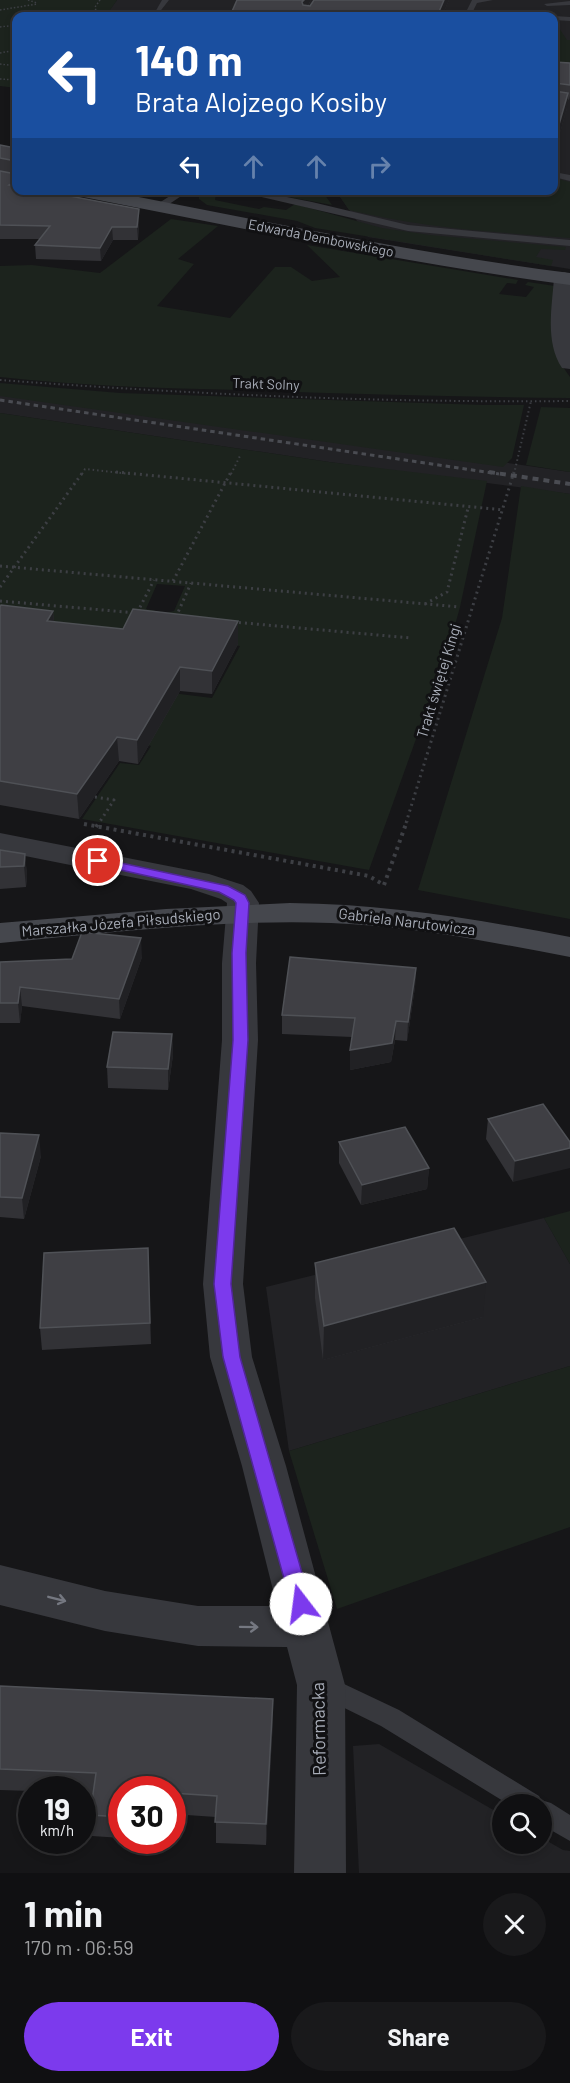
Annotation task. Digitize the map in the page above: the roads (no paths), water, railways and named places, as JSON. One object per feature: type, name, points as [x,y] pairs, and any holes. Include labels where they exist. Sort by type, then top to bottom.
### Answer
[{"type":"street","name":"Edwarda Dembowskiego","points":[[98,195],[388,251],[566,280]]},
{"type":"street","points":[[566,280],[562,328],[566,356],[570,363]]},
{"type":"street","points":[[0,842],[224,888],[240,898],[242,914]]},
{"type":"street","name":"Gabriela Narutowicza","points":[[242,914],[334,913],[376,917],[464,928],[570,947]]},
{"type":"street","name":"Marszałka Józefa Piłsudskiego","points":[[0,933],[242,914]]},
{"type":"street","name":"Reformacka","points":[[242,914],[239,953],[240,1040],[223,1284],[231,1357],[307,1627],[321,1685],[320,1873]]},
{"type":"street","points":[[0,1585],[105,1611],[198,1626],[307,1627]]},
{"type":"lane","points":[[157,12],[166,0]]},
{"type":"lane","points":[[470,12],[475,1],[490,0]]},
{"type":"lane","points":[[547,5],[570,3]]},
{"type":"lane","points":[[159,207],[178,195]]},
{"type":"lane","points":[[261,195],[408,228],[570,243]]},
{"type":"lane","points":[[321,1685],[390,1718],[514,1794]]},
{"type":"lane","points":[[552,1817],[570,1829]]},
{"type":"railway","points":[[0,400],[499,474]]},
{"type":"railway","points":[[489,472],[570,484]]}]
